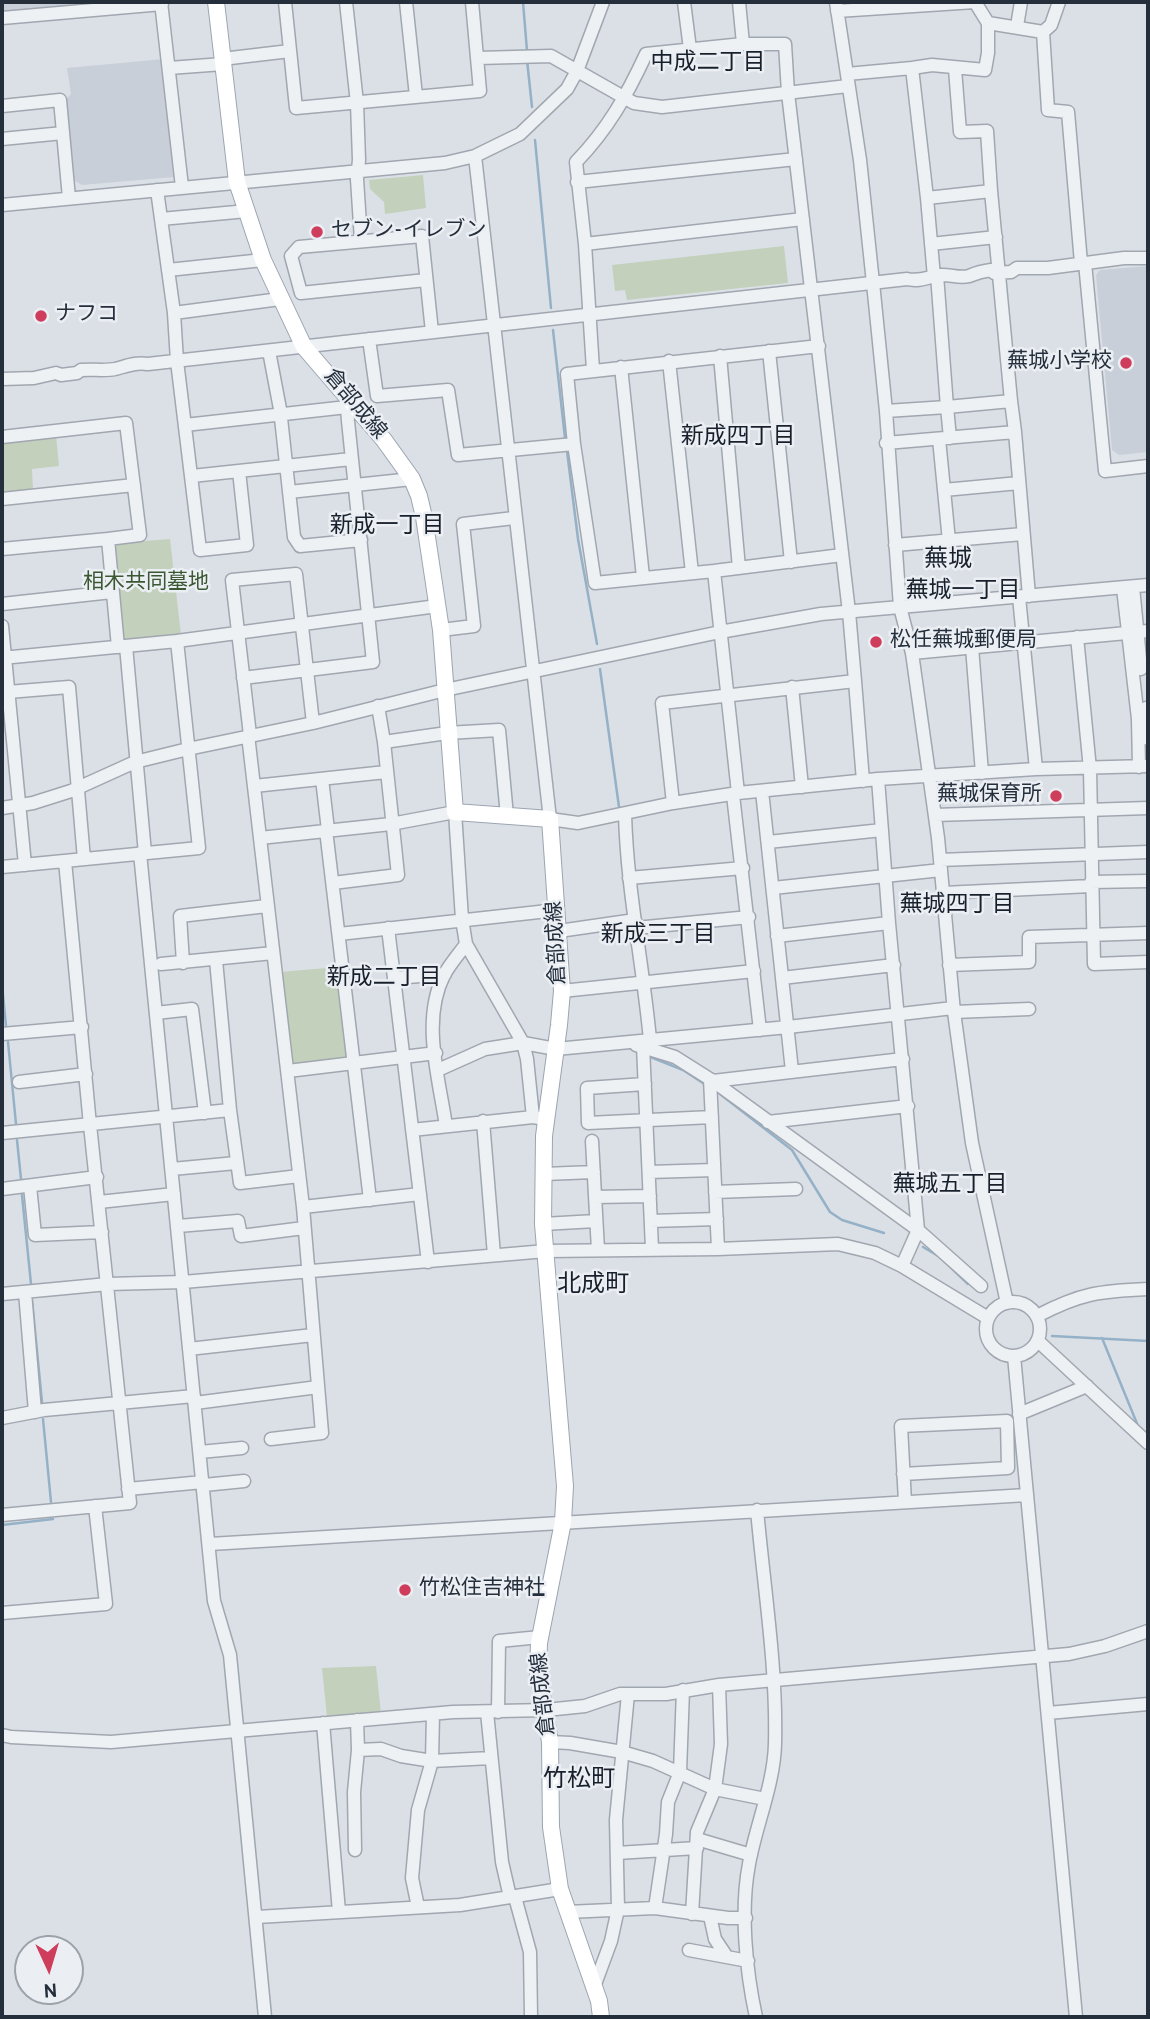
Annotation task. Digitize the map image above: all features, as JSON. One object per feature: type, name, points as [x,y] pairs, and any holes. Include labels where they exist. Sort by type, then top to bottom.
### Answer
[{"type":"main road","name":"倉部成線","points":[[216,2],[237,182],[263,260],[304,347],[348,404],[384,440],[412,479],[424,517],[441,630],[454,812]]},
{"type":"main road","points":[[454,812],[550,819]]},
{"type":"main road","name":"倉部成線","points":[[550,819],[562,991],[556,1049],[540,1119],[544,1174],[543,1224],[565,1486],[563,1522],[540,1637],[538,1672],[550,1742],[551,1827],[560,1889],[594,1987],[601,2017]]},
{"type":"street","points":[[285,2],[296,108],[480,91],[472,2]]},
{"type":"street","points":[[346,2],[357,103],[357,179],[361,240]]},
{"type":"street","points":[[406,2],[416,96]]},
{"type":"street","points":[[2,205],[445,163],[475,156],[520,134],[567,89],[603,2]]},
{"type":"street","points":[[684,2],[690,48]]},
{"type":"street","points":[[739,2],[743,44]]},
{"type":"street","points":[[478,58],[551,56],[625,99],[662,107],[788,93],[848,80],[932,65],[985,70],[988,23],[975,2],[836,7],[848,80],[860,160],[886,411],[886,443],[900,607],[912,653],[935,815],[953,1010],[972,1143],[1007,1303]]},
{"type":"street","points":[[1017,26],[1021,2]]},
{"type":"street","points":[[1043,32],[1051,25],[1059,2]]},
{"type":"street","points":[[2,18],[161,3],[182,187]]},
{"type":"street","points":[[988,23],[1043,32]]},
{"type":"street","points":[[1043,32],[1048,110],[1068,112],[1105,471],[1148,466]]},
{"type":"street","points":[[593,370],[585,243],[576,162],[596,141],[625,99],[646,54],[743,44],[785,44],[788,93],[849,612],[863,781]]},
{"type":"street","points":[[169,68],[290,51]]},
{"type":"street","points":[[912,68],[947,407],[944,491],[949,541]]},
{"type":"street","points":[[955,69],[960,132],[987,131],[1023,534],[1025,643],[1036,769]]},
{"type":"street","points":[[2,106],[60,100],[69,198]]},
{"type":"street","points":[[2,139],[63,133]]},
{"type":"street","points":[[475,156],[531,673],[550,819],[578,823],[673,803],[878,779],[1036,769],[1144,767],[1145,719]]},
{"type":"street","points":[[578,182],[796,159]]},
{"type":"street","points":[[157,190],[174,313],[177,361],[200,550],[247,545],[239,471]]},
{"type":"street","points":[[927,198],[991,191]]},
{"type":"street","points":[[161,219],[247,211]]},
{"type":"street","points":[[585,243],[803,219]]},
{"type":"street","points":[[426,280],[301,293],[292,256],[299,247],[422,236],[432,332]]},
{"type":"street","points":[[931,244],[996,237]]},
{"type":"street","points":[[2,379],[34,378],[56,373],[61,375],[81,370],[118,369],[124,365],[935,276],[969,276],[975,272],[991,270],[1000,273],[1011,272],[1017,268],[1035,269],[1148,258]]},
{"type":"street","points":[[167,270],[263,260]]},
{"type":"street","points":[[174,313],[280,299]]},
{"type":"street","points":[[369,340],[377,396],[448,390],[458,455],[574,444]]},
{"type":"street","points":[[819,346],[567,374],[574,444],[595,583],[842,555]]},
{"type":"street","points":[[269,351],[281,415],[294,537],[300,546],[361,540]]},
{"type":"street","points":[[769,351],[791,562]]},
{"type":"street","points":[[720,356],[739,568]]},
{"type":"street","points":[[669,361],[692,573]]},
{"type":"street","points":[[621,367],[643,578]]},
{"type":"street","points":[[886,411],[1011,401]]},
{"type":"street","points":[[185,425],[281,415],[348,404],[351,458],[373,662],[243,678]]},
{"type":"street","points":[[2,437],[126,422],[140,535],[2,549]]},
{"type":"street","points":[[886,443],[1015,432]]},
{"type":"street","points":[[192,476],[351,458]]},
{"type":"street","points":[[289,492],[412,479]]},
{"type":"street","points":[[944,491],[1019,483]]},
{"type":"street","points":[[2,499],[134,485]]},
{"type":"street","points":[[441,630],[474,626],[463,524],[514,518]]},
{"type":"street","points":[[895,545],[1023,534]]},
{"type":"street","points":[[107,539],[112,592],[137,762],[156,1013],[214,1601],[230,1655],[265,2017]]},
{"type":"street","points":[[714,571],[760,1030]]},
{"type":"street","points":[[271,1440],[322,1433],[303,1207],[267,906],[233,580],[296,574],[313,723]]},
{"type":"street","points":[[2,808],[33,803],[78,788],[137,762],[188,749],[313,723],[445,690],[720,632],[821,614],[1148,585]]},
{"type":"street","points":[[1128,587],[1138,632],[1148,739]]},
{"type":"street","points":[[2,604],[112,592]]},
{"type":"street","points":[[3,658],[177,641],[437,606]]},
{"type":"street","points":[[2,626],[25,865]]},
{"type":"street","points":[[912,653],[1138,632]]},
{"type":"street","points":[[1077,637],[1090,769],[1094,964],[1148,962]]},
{"type":"street","points":[[2,867],[199,848],[177,641]]},
{"type":"street","points":[[972,647],[982,773]]},
{"type":"street","points":[[673,803],[662,703],[855,681]]},
{"type":"street","points":[[8,692],[69,687],[84,859]]},
{"type":"street","points":[[792,687],[802,787]]},
{"type":"street","points":[[333,883],[398,875],[378,706]]},
{"type":"street","points":[[384,742],[447,733],[499,730],[507,816]]},
{"type":"street","points":[[254,786],[386,772]]},
{"type":"street","points":[[322,779],[370,1200]]},
{"type":"street","points":[[878,779],[918,1230],[902,1266]]},
{"type":"street","points":[[762,791],[792,1071]]},
{"type":"street","points":[[935,815],[1148,808]]},
{"type":"street","points":[[260,838],[391,824],[454,812],[461,919],[466,944],[523,1043],[540,1119],[483,1121],[412,1130]]},
{"type":"street","points":[[625,814],[629,878],[644,981],[646,1119],[652,1249]]},
{"type":"street","points":[[768,842],[882,830]]},
{"type":"street","points":[[773,888],[886,876],[940,865],[1148,852]]},
{"type":"street","points":[[2,1515],[130,1503],[65,861]]},
{"type":"street","points":[[629,878],[743,868]]},
{"type":"street","points":[[943,893],[1148,881]]},
{"type":"street","points":[[183,962],[180,916],[267,906]]},
{"type":"street","points":[[339,934],[557,910]]},
{"type":"street","points":[[559,931],[749,917]]},
{"type":"street","points":[[777,936],[889,923]]},
{"type":"street","points":[[388,928],[428,1262]]},
{"type":"street","points":[[949,965],[1029,962],[1029,937],[1148,933]]},
{"type":"street","points":[[446,1126],[432,1026],[438,990],[444,974],[466,944]]},
{"type":"street","points":[[161,964],[273,953]]},
{"type":"street","points":[[216,960],[230,1110],[240,1183],[299,1176]]},
{"type":"street","points":[[782,978],[894,965]]},
{"type":"street","points":[[562,991],[754,971]]},
{"type":"street","points":[[395,978],[444,974]]},
{"type":"street","points":[[156,1013],[192,1009],[205,1113]]},
{"type":"street","points":[[438,1070],[485,1049],[523,1043],[556,1049],[626,1042],[646,1043],[899,1013],[1029,1009]]},
{"type":"street","points":[[2,1034],[82,1027]]},
{"type":"street","points":[[646,1043],[675,1057],[711,1080],[918,1230],[981,1286]]},
{"type":"street","points":[[288,1071],[436,1053]]},
{"type":"street","points":[[711,1080],[903,1059]]},
{"type":"street","points":[[19,1082],[86,1074]]},
{"type":"street","points":[[711,1080],[718,1249]]},
{"type":"street","points":[[645,1084],[587,1088],[588,1123],[712,1117]]},
{"type":"street","points":[[768,1122],[908,1105]]},
{"type":"street","points":[[2,1133],[230,1110]]},
{"type":"street","points":[[483,1121],[494,1255]]},
{"type":"street","points":[[592,1141],[598,1250]]},
{"type":"street","points":[[172,1170],[236,1163]]},
{"type":"street","points":[[649,1172],[714,1170]]},
{"type":"street","points":[[544,1174],[594,1172]]},
{"type":"street","points":[[2,1189],[97,1177]]},
{"type":"street","points":[[30,1186],[35,1235],[102,1232]]},
{"type":"street","points":[[715,1192],[796,1189]]},
{"type":"street","points":[[99,1202],[174,1194]]},
{"type":"street","points":[[303,1207],[420,1194]]},
{"type":"street","points":[[595,1198],[650,1196]]},
{"type":"street","points":[[651,1221],[717,1219]]},
{"type":"street","points":[[178,1226],[238,1221],[241,1236],[304,1228]]},
{"type":"street","points":[[543,1224],[597,1221]]},
{"type":"street","points":[[2,1294],[108,1284],[183,1282],[546,1251],[718,1249],[838,1244],[874,1253],[902,1266],[988,1318]]},
{"type":"street","points":[[1037,1316],[1073,1298],[1103,1291],[1148,1289]]},
{"type":"street","points":[[25,1292],[34,1412]]},
{"type":"street","points":[[1007,1303],[1021,1303],[1033,1311],[1041,1329],[1038,1341],[1028,1352],[1014,1356],[999,1352],[986,1334],[988,1318],[996,1308],[1007,1303]]},
{"type":"street","points":[[189,1349],[313,1335]]},
{"type":"street","points":[[1038,1341],[1148,1443]]},
{"type":"street","points":[[1014,1356],[1076,2017]]},
{"type":"street","points":[[1019,1414],[1087,1386]]},
{"type":"street","points":[[2,1418],[121,1402],[195,1399],[318,1387]]},
{"type":"street","points":[[903,1474],[1008,1468],[1007,1421],[901,1426],[903,1474],[905,1502]]},
{"type":"street","points":[[200,1452],[242,1448]]},
{"type":"street","points":[[128,1489],[244,1481]]},
{"type":"street","points":[[210,1544],[1027,1494]]},
{"type":"street","points":[[2,1613],[106,1604],[96,1506]]},
{"type":"street","points":[[755,2017],[749,1986],[746,1892],[751,1855],[775,1747],[773,1681],[757,1510]]},
{"type":"street","points":[[2,1735],[111,1742],[432,1714],[546,1710],[585,1706],[628,1694],[666,1694],[719,1685],[1069,1654],[1105,1646],[1148,1631]]},
{"type":"street","points":[[531,2017],[530,1952],[502,1863],[491,1758],[492,1712],[499,1641],[540,1637]]},
{"type":"street","points":[[692,1914],[697,1832],[715,1789],[721,1744],[719,1685]]},
{"type":"street","points":[[655,1908],[668,1801],[680,1772],[683,1690]]},
{"type":"street","points":[[594,1987],[611,1941],[618,1909],[616,1820],[628,1694]]},
{"type":"street","points":[[1048,1713],[1148,1704]]},
{"type":"street","points":[[418,1907],[412,1878],[418,1810],[432,1761],[432,1714]]},
{"type":"street","points":[[355,1850],[354,1791],[358,1750],[356,1720]]},
{"type":"street","points":[[323,1723],[339,1912]]},
{"type":"street","points":[[550,1742],[622,1752],[653,1761],[715,1789],[765,1799]]},
{"type":"street","points":[[358,1750],[381,1749],[401,1756],[432,1761],[491,1758]]},
{"type":"street","points":[[617,1853],[664,1851],[697,1844],[751,1855]]},
{"type":"street","points":[[257,1917],[460,1905],[560,1889]]},
{"type":"street","points":[[567,1912],[655,1908],[746,1918]]},
{"type":"street","points":[[710,1916],[715,1939],[727,1957]]},
{"type":"street","points":[[690,1950],[748,1961]]},
{"type":"shaded area","points":[[2,2],[149,2],[2,15]]},
{"type":"shaded area","points":[[164,59],[174,177],[82,185],[75,181],[66,99],[71,94],[67,68]]},
{"type":"shaded area","name":"蕪城小学校","points":[[1148,266],[1148,452],[1119,455],[1112,450],[1096,275],[1100,270]]},
{"type":"green space","points":[[423,175],[426,208],[385,214],[384,202],[370,189],[369,180]]},
{"type":"green space","points":[[784,246],[788,283],[627,300],[625,290],[615,291],[612,265]]},
{"type":"green space","points":[[56,435],[59,466],[32,469],[33,490],[2,493],[2,440]]},
{"type":"green space","name":"相木共同墓地","points":[[170,539],[181,635],[125,639],[122,636],[113,548],[119,543]]},
{"type":"green space","points":[[339,967],[350,1058],[291,1064],[280,972]]},
{"type":"green space","points":[[376,1666],[381,1714],[327,1717],[322,1668]]},
{"type":"waterway","points":[[523,2],[527,51]]},
{"type":"waterway","points":[[527,60],[532,107]]},
{"type":"waterway","points":[[535,140],[551,308]]},
{"type":"waterway","points":[[553,330],[565,438]]},
{"type":"waterway","points":[[567,451],[578,539],[597,644]]},
{"type":"waterway","points":[[600,669],[619,807]]},
{"type":"waterway","points":[[621,845],[622,863]]},
{"type":"waterway","points":[[2,984],[6,1026]]},
{"type":"waterway","points":[[8,1042],[16,1124]]},
{"type":"waterway","points":[[648,1056],[683,1070],[706,1085]]},
{"type":"waterway","points":[[720,1094],[792,1150],[830,1212],[842,1220],[884,1233]]},
{"type":"waterway","points":[[17,1140],[21,1179]]},
{"type":"waterway","points":[[22,1195],[31,1284]]},
{"type":"waterway","points":[[923,1247],[940,1257],[968,1284]]},
{"type":"waterway","points":[[32,1300],[42,1402]]},
{"type":"waterway","points":[[1052,1336],[1148,1341]]},
{"type":"waterway","points":[[1102,1338],[1138,1426]]},
{"type":"waterway","points":[[43,1419],[51,1502]]},
{"type":"waterway","points":[[2,1525],[53,1519]]},
{"type":"place","name":"セブン-イレブン","points":[[317,232]]},
{"type":"place","name":"ナフコ","points":[[41,316]]},
{"type":"place","name":"蕪城小学校","points":[[1126,363]]},
{"type":"place","name":"松任蕪城郵便局","points":[[876,642]]},
{"type":"place","name":"蕪城保育所","points":[[1056,796]]},
{"type":"place","name":"竹松住吉神社","points":[[405,1590]]},
{"type":"district","name":"中成二丁目","points":[[708,64]]},
{"type":"district","name":"新成四丁目","points":[[738,438]]},
{"type":"district","name":"新成一丁目","points":[[387,527]]},
{"type":"district","name":"蕪城","points":[[948,561]]},
{"type":"district","name":"蕪城一丁目","points":[[963,592]]},
{"type":"district","name":"蕪城四丁目","points":[[957,906]]},
{"type":"district","name":"新成三丁目","points":[[658,936]]},
{"type":"district","name":"新成二丁目","points":[[384,979]]},
{"type":"district","name":"蕪城五丁目","points":[[950,1186]]},
{"type":"district","name":"北成町","points":[[593,1286]]},
{"type":"district","name":"竹松町","points":[[579,1781]]}]
